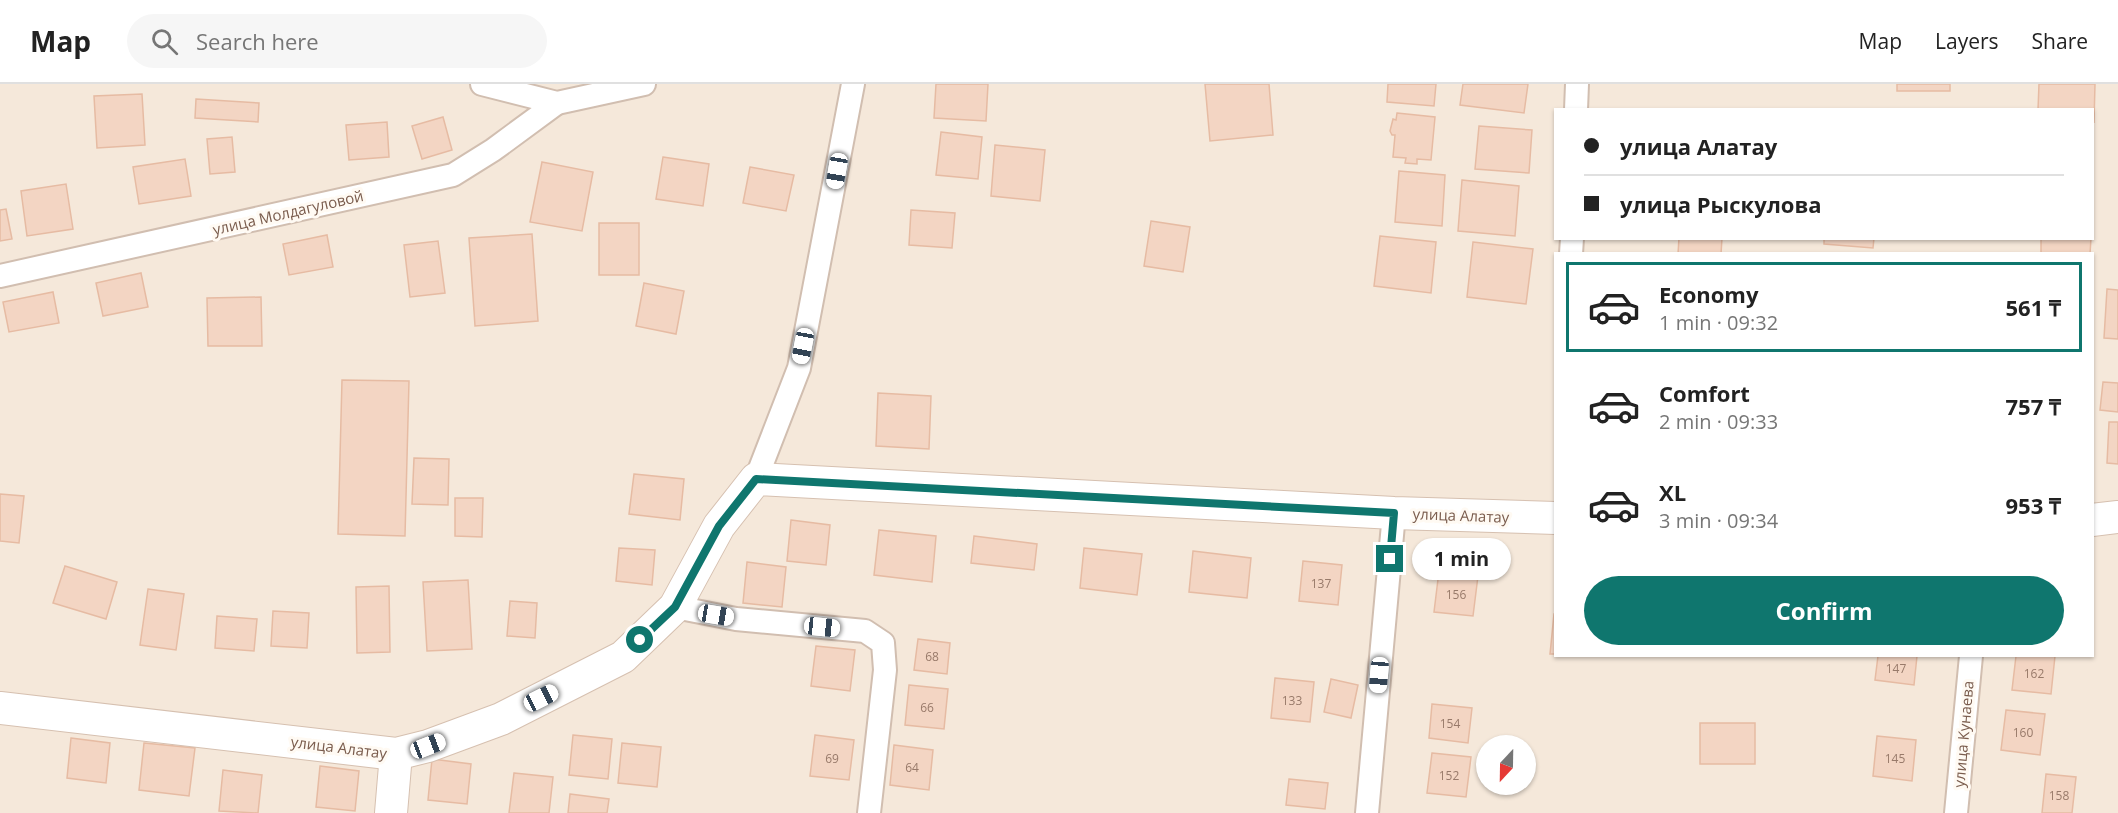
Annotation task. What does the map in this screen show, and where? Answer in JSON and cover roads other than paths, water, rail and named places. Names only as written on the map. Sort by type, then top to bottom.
[{"type":"street","points":[[482,84],[557,103],[644,84]]},
{"type":"street","points":[[756,479],[799,368],[853,84]]},
{"type":"street","points":[[1576,108],[1577,84]]},
{"type":"street","name":"улица Молдагуловой","points":[[0,276],[453,175],[493,150],[557,103]]},
{"type":"street","name":"улица Алатау","points":[[0,708],[396,754],[428,746],[501,719],[623,657],[675,607],[719,526],[756,479],[1394,513],[1554,518]]},
{"type":"street","points":[[1367,813],[1394,513]]},
{"type":"street","points":[[2094,520],[2118,517]]},
{"type":"street","points":[[675,607],[736,619],[865,631],[882,643],[885,669],[869,813]]},
{"type":"street","name":"улица Кунаева","points":[[1956,813],[1971,657]]},
{"type":"street","points":[[391,813],[396,754]]}]
